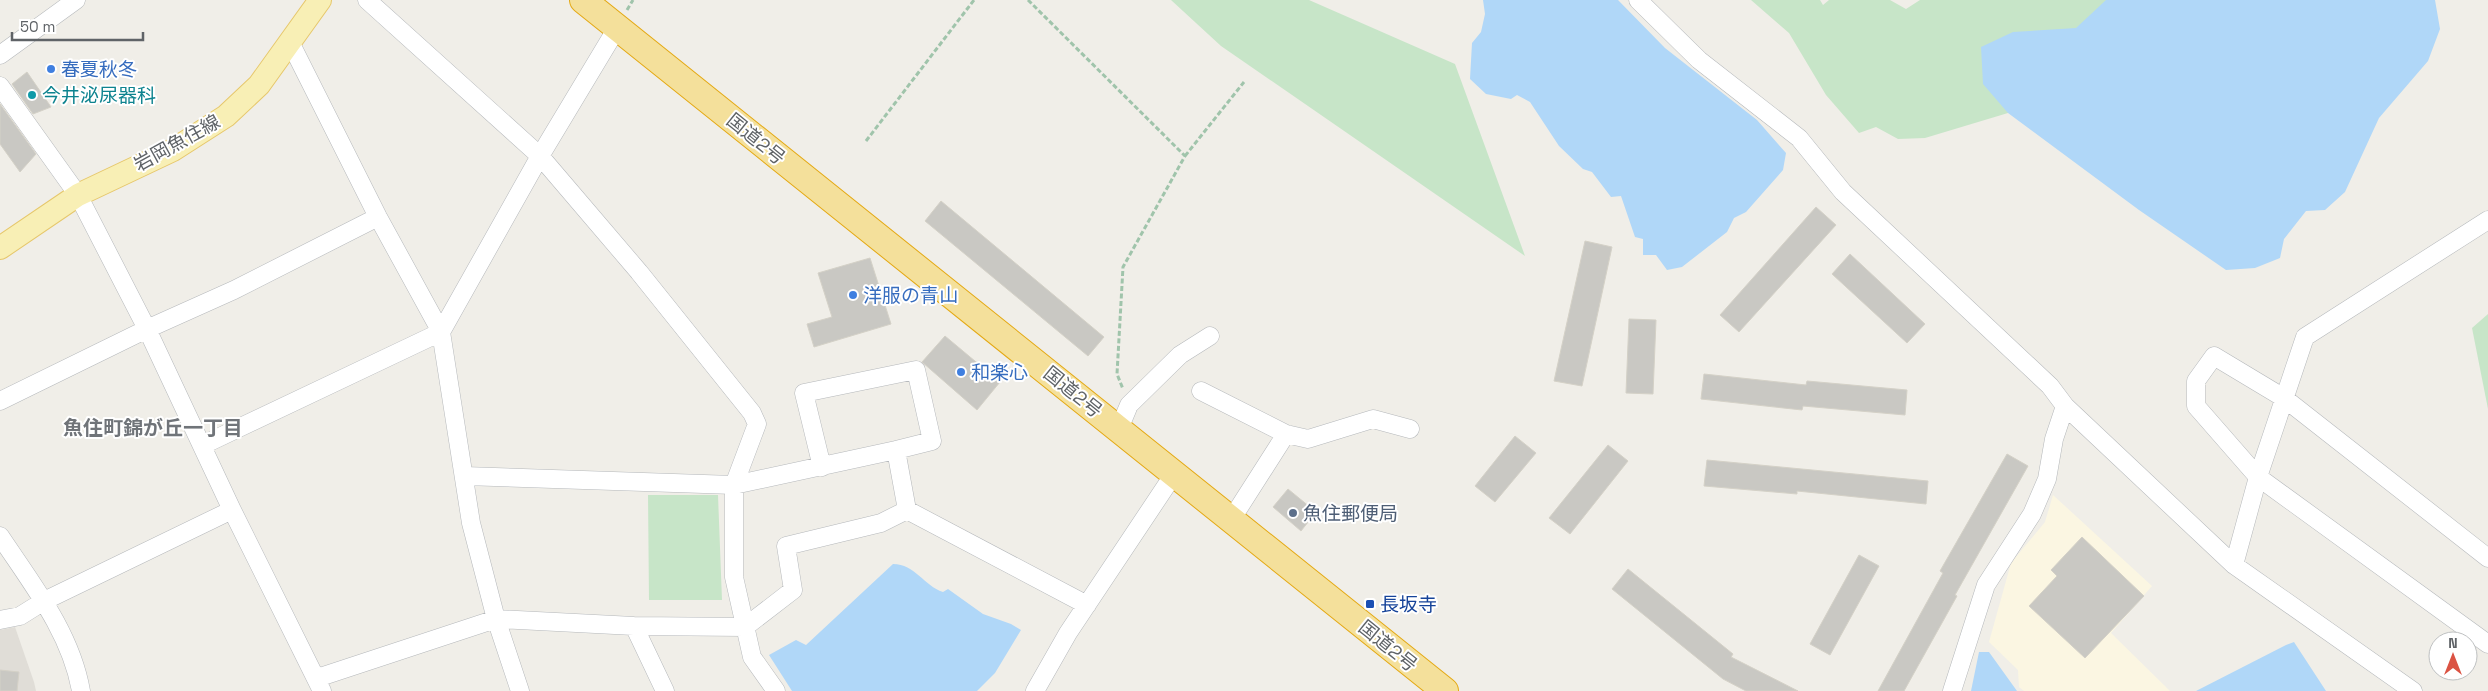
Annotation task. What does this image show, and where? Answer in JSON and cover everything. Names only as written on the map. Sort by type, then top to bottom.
[{"type":"highway","name":"国道2号","points":[[583,0],[1445,691]]},
{"type":"main road","name":"岩岡魚住線","points":[[0,248],[78,195],[173,150],[226,116],[259,85],[291,44],[320,0]]},
{"type":"street","points":[[0,55],[76,0]]},
{"type":"street","points":[[367,0],[540,156],[639,272],[752,413],[757,424],[734,485],[734,577],[752,657],[776,691]]},
{"type":"street","points":[[1638,0],[1699,60],[1799,138],[1844,192],[2050,386],[2065,406],[2234,565],[2413,691]]},
{"type":"street","points":[[203,445],[441,332],[540,156],[617,28]]},
{"type":"street","points":[[291,44],[378,217],[441,332],[471,523],[496,619],[520,691]]},
{"type":"street","points":[[0,86],[78,195],[147,329],[232,510],[319,685],[496,619],[634,626],[745,627],[793,590],[786,546],[881,523],[907,510]]},
{"type":"street","points":[[0,401],[147,329],[234,290],[378,217]]},
{"type":"street","points":[[2234,565],[2258,477],[2305,337],[2488,220]]},
{"type":"street","points":[[1119,429],[1129,405],[1180,355],[1210,336]]},
{"type":"street","points":[[2488,558],[2284,398],[2214,356],[2196,382],[2196,406],[2258,477],[2488,644]]},
{"type":"street","points":[[464,476],[734,485],[822,467],[896,450],[932,441],[916,370],[804,393],[822,467]]},
{"type":"street","points":[[1201,391],[1286,434],[1308,439],[1373,419],[1410,429]]},
{"type":"street","points":[[1952,691],[1986,585],[2032,514],[2048,479],[2054,439],[2065,406]]},
{"type":"street","points":[[1231,520],[1286,434]]},
{"type":"street","points":[[896,450],[907,510]]},
{"type":"street","points":[[1035,691],[1087,605],[1174,474]]},
{"type":"street","points":[[0,620],[20,616],[44,601],[232,510]]},
{"type":"street","points":[[907,510],[1087,605]]},
{"type":"street","points":[[0,536],[44,601],[74,662],[81,691]]},
{"type":"street","points":[[634,626],[665,691]]},
{"type":"path","points":[[866,141],[974,0]]},
{"type":"path","points":[[1028,0],[1185,156]]},
{"type":"path","points":[[1129,405],[1117,374],[1123,267],[1185,156],[1244,82]]},
{"type":"shaded area","points":[[2053,495],[2152,586],[2111,633],[2170,691],[2024,691],[2019,687],[2018,670],[1989,642],[2011,563],[2045,522]]},
{"type":"shaded area","points":[[15,627],[36,691],[0,691],[0,630]]},
{"type":"green space","points":[[1171,0],[1309,0],[1455,64],[1525,256],[1221,46]]},
{"type":"green space","points":[[1751,0],[1820,0],[1823,5],[1829,0],[1890,0],[1906,9],[1920,0],[2191,0],[2044,98],[2008,113],[1925,138],[1898,139],[1876,127],[1859,133],[1826,95],[1789,33]]},
{"type":"green space","points":[[2488,314],[2488,409],[2472,328]]},
{"type":"green space","points":[[648,495],[718,495],[722,600],[649,600]]},
{"type":"water","points":[[1483,0],[1618,0],[1665,48],[1757,120],[1786,153],[1783,170],[1746,212],[1734,218],[1727,232],[1682,267],[1667,270],[1656,255],[1643,255],[1643,239],[1635,237],[1621,196],[1611,197],[1592,172],[1583,169],[1559,146],[1530,102],[1517,95],[1511,99],[1486,94],[1470,79],[1472,43],[1481,32],[1485,14]]},
{"type":"water","points":[[2106,0],[2435,0],[2440,29],[2428,61],[2379,118],[2345,192],[2325,210],[2306,211],[2284,239],[2280,258],[2255,268],[2226,270],[2139,210],[2008,113],[1983,84],[1981,47],[2013,32],[2076,28]]},
{"type":"water","points":[[893,564],[901,565],[913,571],[936,589],[943,592],[948,589],[983,614],[1011,624],[1021,630],[995,673],[977,691],[792,691],[769,655],[796,640],[806,645]]},
{"type":"water","points":[[2294,642],[2326,691],[2196,691],[2286,645]]},
{"type":"water","points":[[1979,652],[1989,652],[2017,691],[1971,691]]},
{"type":"building","name":"今井泌尿器科","points":[[27,72],[51,107],[33,114],[12,84]]},
{"type":"building","points":[[0,104],[36,154],[20,172],[0,144]]},
{"type":"building","points":[[941,201],[1104,337],[1088,356],[925,221]]},
{"type":"building","points":[[1816,207],[1836,225],[1739,332],[1720,315]]},
{"type":"building","points":[[1585,241],[1612,247],[1582,386],[1554,381]]},
{"type":"building","points":[[1850,254],[1925,324],[1907,343],[1832,274]]},
{"type":"building","name":"洋服の青山","points":[[870,258],[891,324],[814,347],[807,324],[832,317],[818,273]]},
{"type":"building","points":[[1629,319],[1656,320],[1653,394],[1626,393]]},
{"type":"building","name":"和楽心","points":[[945,336],[1000,382],[977,410],[922,362]]},
{"type":"building","points":[[1704,374],[1806,385],[1807,381],[1907,390],[1905,415],[1803,406],[1802,410],[1701,399]]},
{"type":"building","points":[[1515,436],[1536,453],[1495,502],[1475,486]]},
{"type":"building","points":[[1608,445],[1628,461],[1570,534],[1549,518]]},
{"type":"building","points":[[2007,454],[2028,466],[1955,595],[1957,596],[1904,691],[1878,691],[1943,573],[1940,571]]},
{"type":"building","points":[[1707,460],[1928,481],[1926,504],[1797,491],[1797,494],[1704,486]]},
{"type":"building","points":[[1288,489],[1316,512],[1301,531],[1273,507]]},
{"type":"building","points":[[2082,537],[2144,596],[2085,658],[2029,606],[2057,576],[2051,570]]},
{"type":"building","points":[[1859,555],[1879,566],[1830,655],[1810,644]]},
{"type":"building","points":[[1628,569],[1733,654],[1731,657],[1798,691],[1746,691],[1723,679],[1612,589]]},
{"type":"building","points":[[0,670],[19,672],[17,691],[0,691]]},
{"type":"place","name":"春夏秋冬","points":[[51,69]]},
{"type":"place","name":"今井泌尿器科","points":[[32,95]]},
{"type":"place","name":"洋服の青山","points":[[853,295]]},
{"type":"place","name":"和楽心","points":[[961,372]]},
{"type":"place","name":"魚住郵便局","points":[[1293,513]]},
{"type":"place","name":"長坂寺","points":[[1370,604]]},
{"type":"district","name":"魚住町錦が丘一丁目","points":[[153,428]]}]
